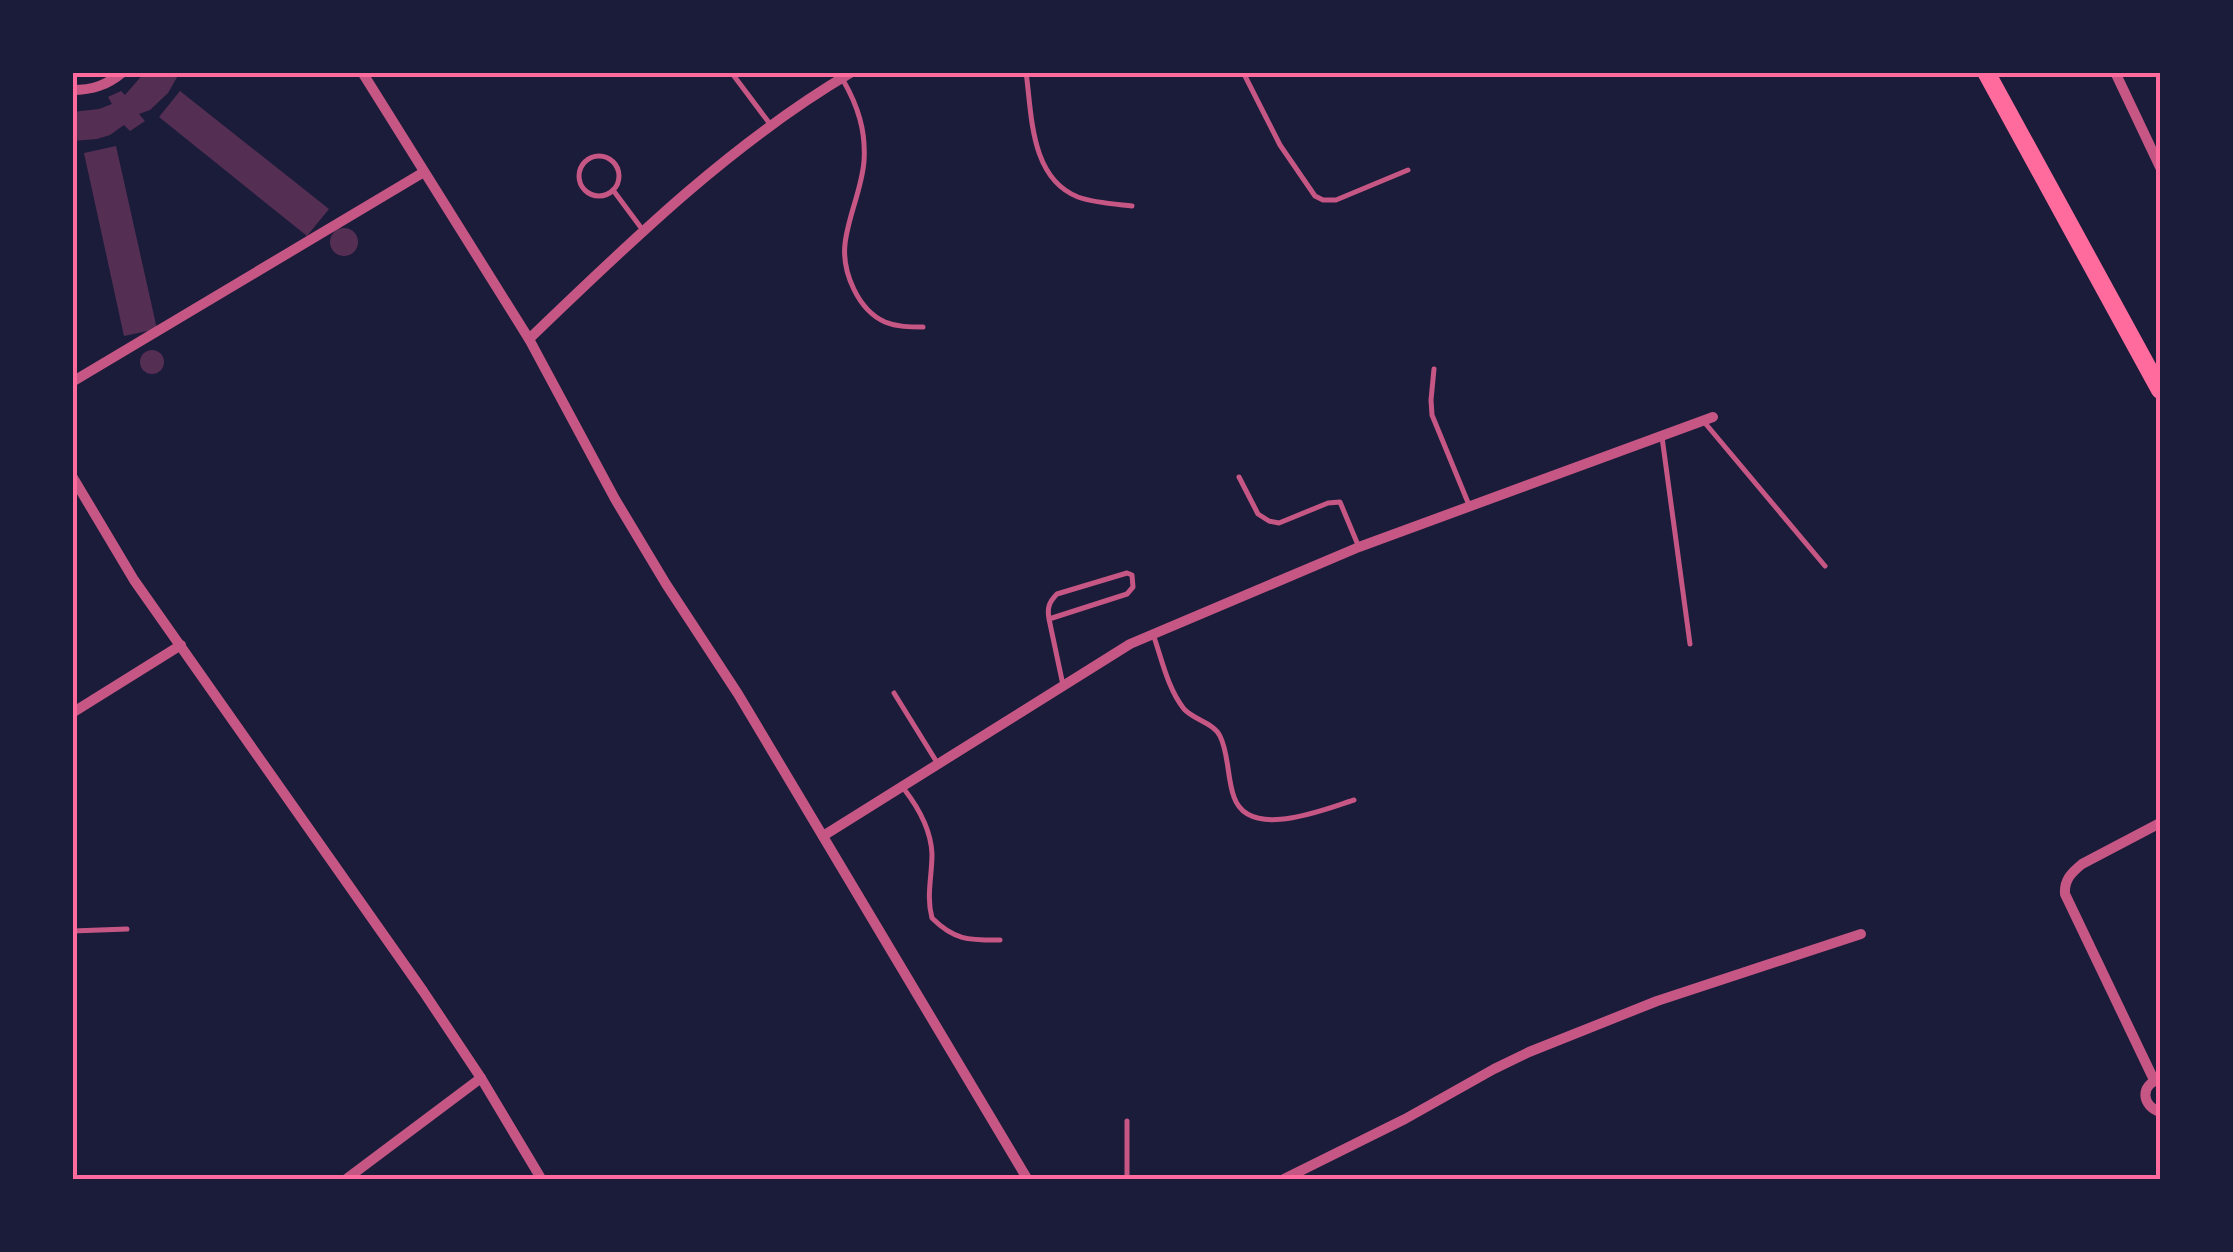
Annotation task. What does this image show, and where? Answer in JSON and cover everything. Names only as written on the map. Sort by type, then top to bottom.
[{"type":"main road","points":[[1986,72],[2160,390]]},
{"type":"street","points":[[72,90],[90,90],[110,83],[124,72]]},
{"type":"street","points":[[362,72],[528,339],[614,499],[738,694],[1028,1180]]},
{"type":"street","points":[[2115,72],[2160,168]]},
{"type":"street","points":[[528,339],[699,182],[847,75]]},
{"type":"street","points":[[72,382],[424,172]]},
{"type":"street","points":[[823,836],[1130,644],[1359,547],[1708,419]]},
{"type":"street","points":[[72,476],[134,580],[422,991],[542,1180]]},
{"type":"street","points":[[72,713],[181,644]]},
{"type":"street","points":[[2160,823],[2082,864],[2064,885],[2157,1080],[2147,1086],[2144,1094],[2152,1109],[2160,1112]]},
{"type":"street","points":[[1282,1180],[1530,1052],[1656,1001],[1861,934]]},
{"type":"street","points":[[344,1180],[480,1078]]},
{"type":"lane","points":[[1026,72],[1030,120],[1044,166],[1052,178],[1075,196],[1132,206]]},
{"type":"lane","points":[[1242,72],[1280,145],[1314,196],[1336,200],[1408,170]]},
{"type":"lane","points":[[734,74],[772,127]]},
{"type":"lane","points":[[847,75],[861,118],[864,162],[845,242],[847,271],[860,301],[873,316],[901,326],[923,326]]},
{"type":"lane","points":[[592,157],[610,159],[619,174],[614,190],[606,195],[588,193],[579,178],[585,162],[592,157]]},
{"type":"lane","points":[[614,190],[643,232]]},
{"type":"lane","points":[[1434,369],[1432,415],[1470,507]]},
{"type":"lane","points":[[1708,419],[1825,566]]},
{"type":"lane","points":[[1662,436],[1690,644]]},
{"type":"lane","points":[[1239,478],[1258,514],[1269,521],[1279,522],[1328,502],[1340,502],[1359,547]]},
{"type":"lane","points":[[1049,619],[1127,594],[1133,587],[1132,575],[1057,594],[1050,601],[1047,609],[1049,619],[1062,684]]},
{"type":"lane","points":[[1154,634],[1171,688],[1182,707],[1222,738],[1234,800],[1242,810],[1268,819],[1288,820],[1354,800]]},
{"type":"lane","points":[[894,694],[938,764]]},
{"type":"lane","points":[[902,786],[916,805],[930,843],[928,892],[932,918],[953,936],[1000,940]]},
{"type":"lane","points":[[72,931],[127,930]]},
{"type":"lane","points":[[1127,1121],[1127,1180]]},
{"type":"building","points":[[145,72],[180,72],[168,93],[150,110],[139,114],[145,121],[130,131],[124,125],[97,139],[72,141],[72,112],[112,104],[108,97],[121,91],[125,95]]},
{"type":"building","points":[[180,91],[329,209],[307,236],[159,117]]},
{"type":"building","points":[[116,146],[157,329],[124,336],[84,153]]},
{"type":"building","points":[[344,228],[354,232],[358,242],[354,252],[344,256],[334,252],[330,242],[334,232]]},
{"type":"building","points":[[152,350],[164,362],[152,374],[140,362]]}]
